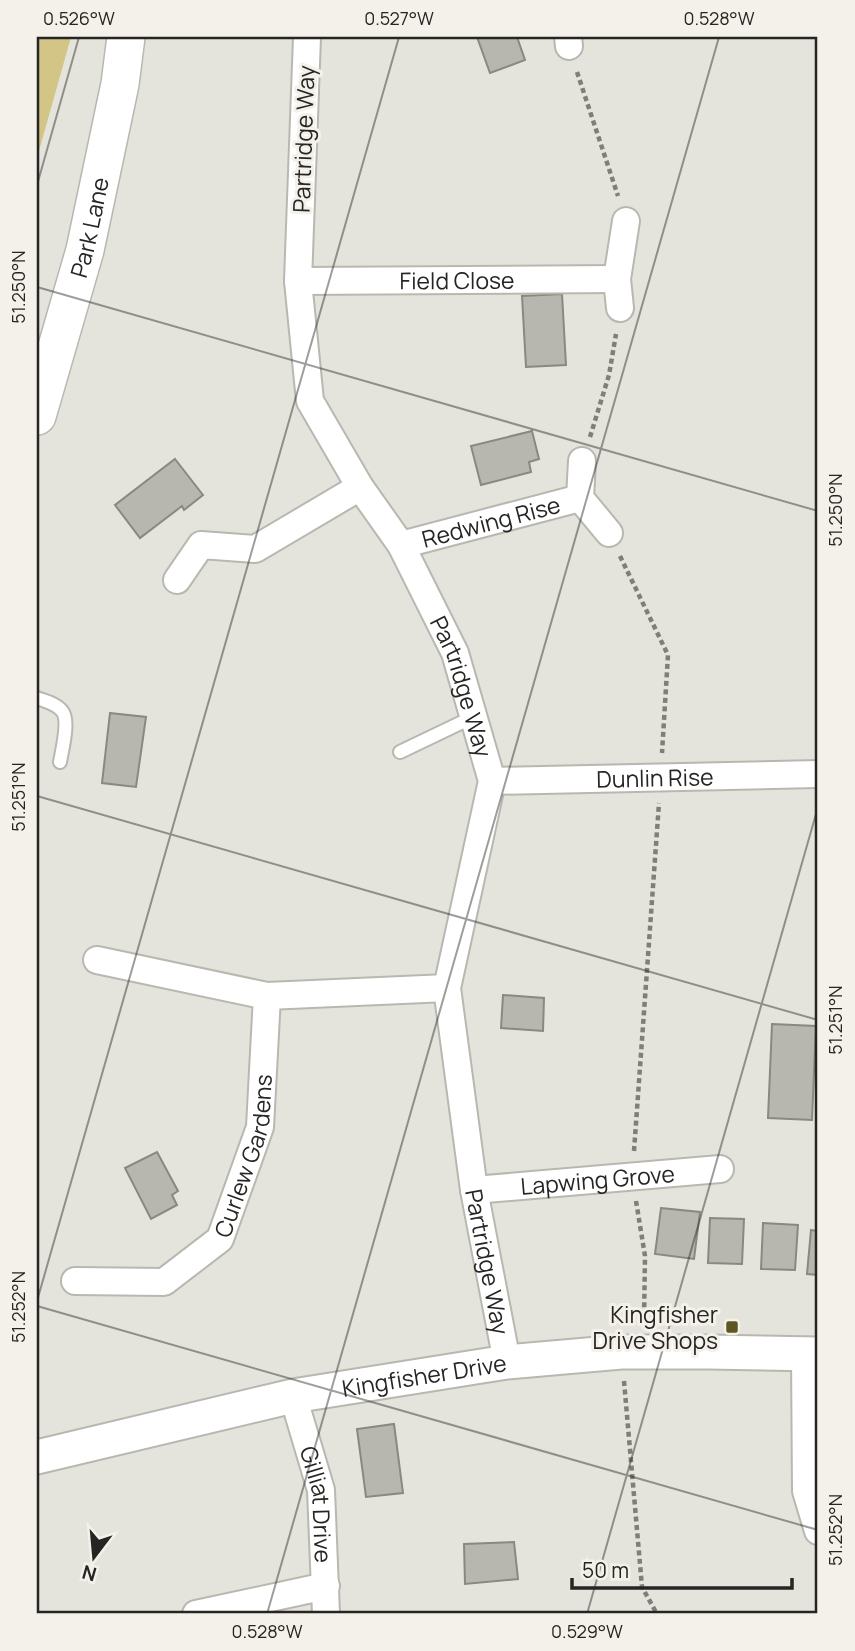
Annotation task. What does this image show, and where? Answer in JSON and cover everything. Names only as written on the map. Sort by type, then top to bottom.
[{"type":"main road","name":"Park Lane","points":[[37,416],[85,250],[120,84],[126,37]]},
{"type":"street","name":"Partridge Way","points":[[307,37],[298,281],[310,401],[360,487],[401,545],[455,653],[492,781],[447,988],[474,1190],[507,1362]]},
{"type":"street","points":[[620,308],[617,279],[626,220]]},
{"type":"street","name":"Field Close","points":[[298,281],[617,279]]},
{"type":"street","name":"Redwing Rise","points":[[582,461],[580,498],[608,533]]},
{"type":"street","points":[[177,580],[201,545],[255,550],[360,487]]},
{"type":"street","name":"Redwing Rise","points":[[401,545],[580,498]]},
{"type":"street","name":"Dunlin Rise","points":[[492,781],[818,774]]},
{"type":"street","points":[[97,960],[267,996],[447,988]]},
{"type":"street","name":"Curlew Gardens","points":[[75,1282],[164,1282],[220,1239],[260,1127],[267,996]]},
{"type":"street","name":"Lapwing Grove","points":[[474,1190],[720,1169]]},
{"type":"street","name":"Kingfisher Drive","points":[[37,1457],[293,1396],[507,1362],[632,1352],[812,1354]]},
{"type":"street","points":[[812,1354],[806,1491],[818,1531]]},
{"type":"street","name":"Gilliat Drive","points":[[293,1396],[321,1490],[326,1614]]},
{"type":"street","points":[[196,1614],[326,1586]]},
{"type":"lane","points":[[37,698],[63,712],[66,721],[60,762]]},
{"type":"lane","points":[[400,752],[472,718]]},
{"type":"path","points":[[568,41],[626,220]]},
{"type":"path","points":[[582,461],[609,375],[620,308]]},
{"type":"path","points":[[608,533],[668,655],[632,1176],[645,1256],[632,1352],[642,1587],[657,1614]]},
{"type":"shaded area","points":[[37,37],[71,37],[37,158]]},
{"type":"building","points":[[477,37],[517,37],[525,60],[490,73]]},
{"type":"building","points":[[562,294],[566,365],[526,367],[522,296]]},
{"type":"building","points":[[532,431],[539,459],[529,462],[531,472],[481,485],[471,446]]},
{"type":"building","points":[[175,459],[203,495],[184,510],[182,506],[140,538],[115,505]]},
{"type":"building","points":[[110,713],[146,717],[136,787],[102,783]]},
{"type":"building","points":[[503,995],[544,998],[543,1031],[501,1028]]},
{"type":"building","points":[[772,1024],[816,1026],[812,1120],[768,1118]]},
{"type":"building","points":[[157,1152],[178,1191],[172,1195],[177,1205],[151,1219],[125,1168]]},
{"type":"building","points":[[661,1208],[700,1212],[694,1259],[655,1254]]},
{"type":"building","points":[[710,1218],[744,1219],[742,1264],[708,1263]]},
{"type":"building","points":[[763,1223],[798,1225],[795,1270],[761,1269]]},
{"type":"building","points":[[811,1230],[818,1231],[818,1275],[807,1274]]},
{"type":"building","points":[[394,1424],[403,1493],[366,1497],[357,1429]]},
{"type":"building","points":[[514,1542],[518,1579],[465,1584],[464,1544]]},
{"type":"place","name":"Kingfisher Drive Shops","points":[[732,1327]]}]
